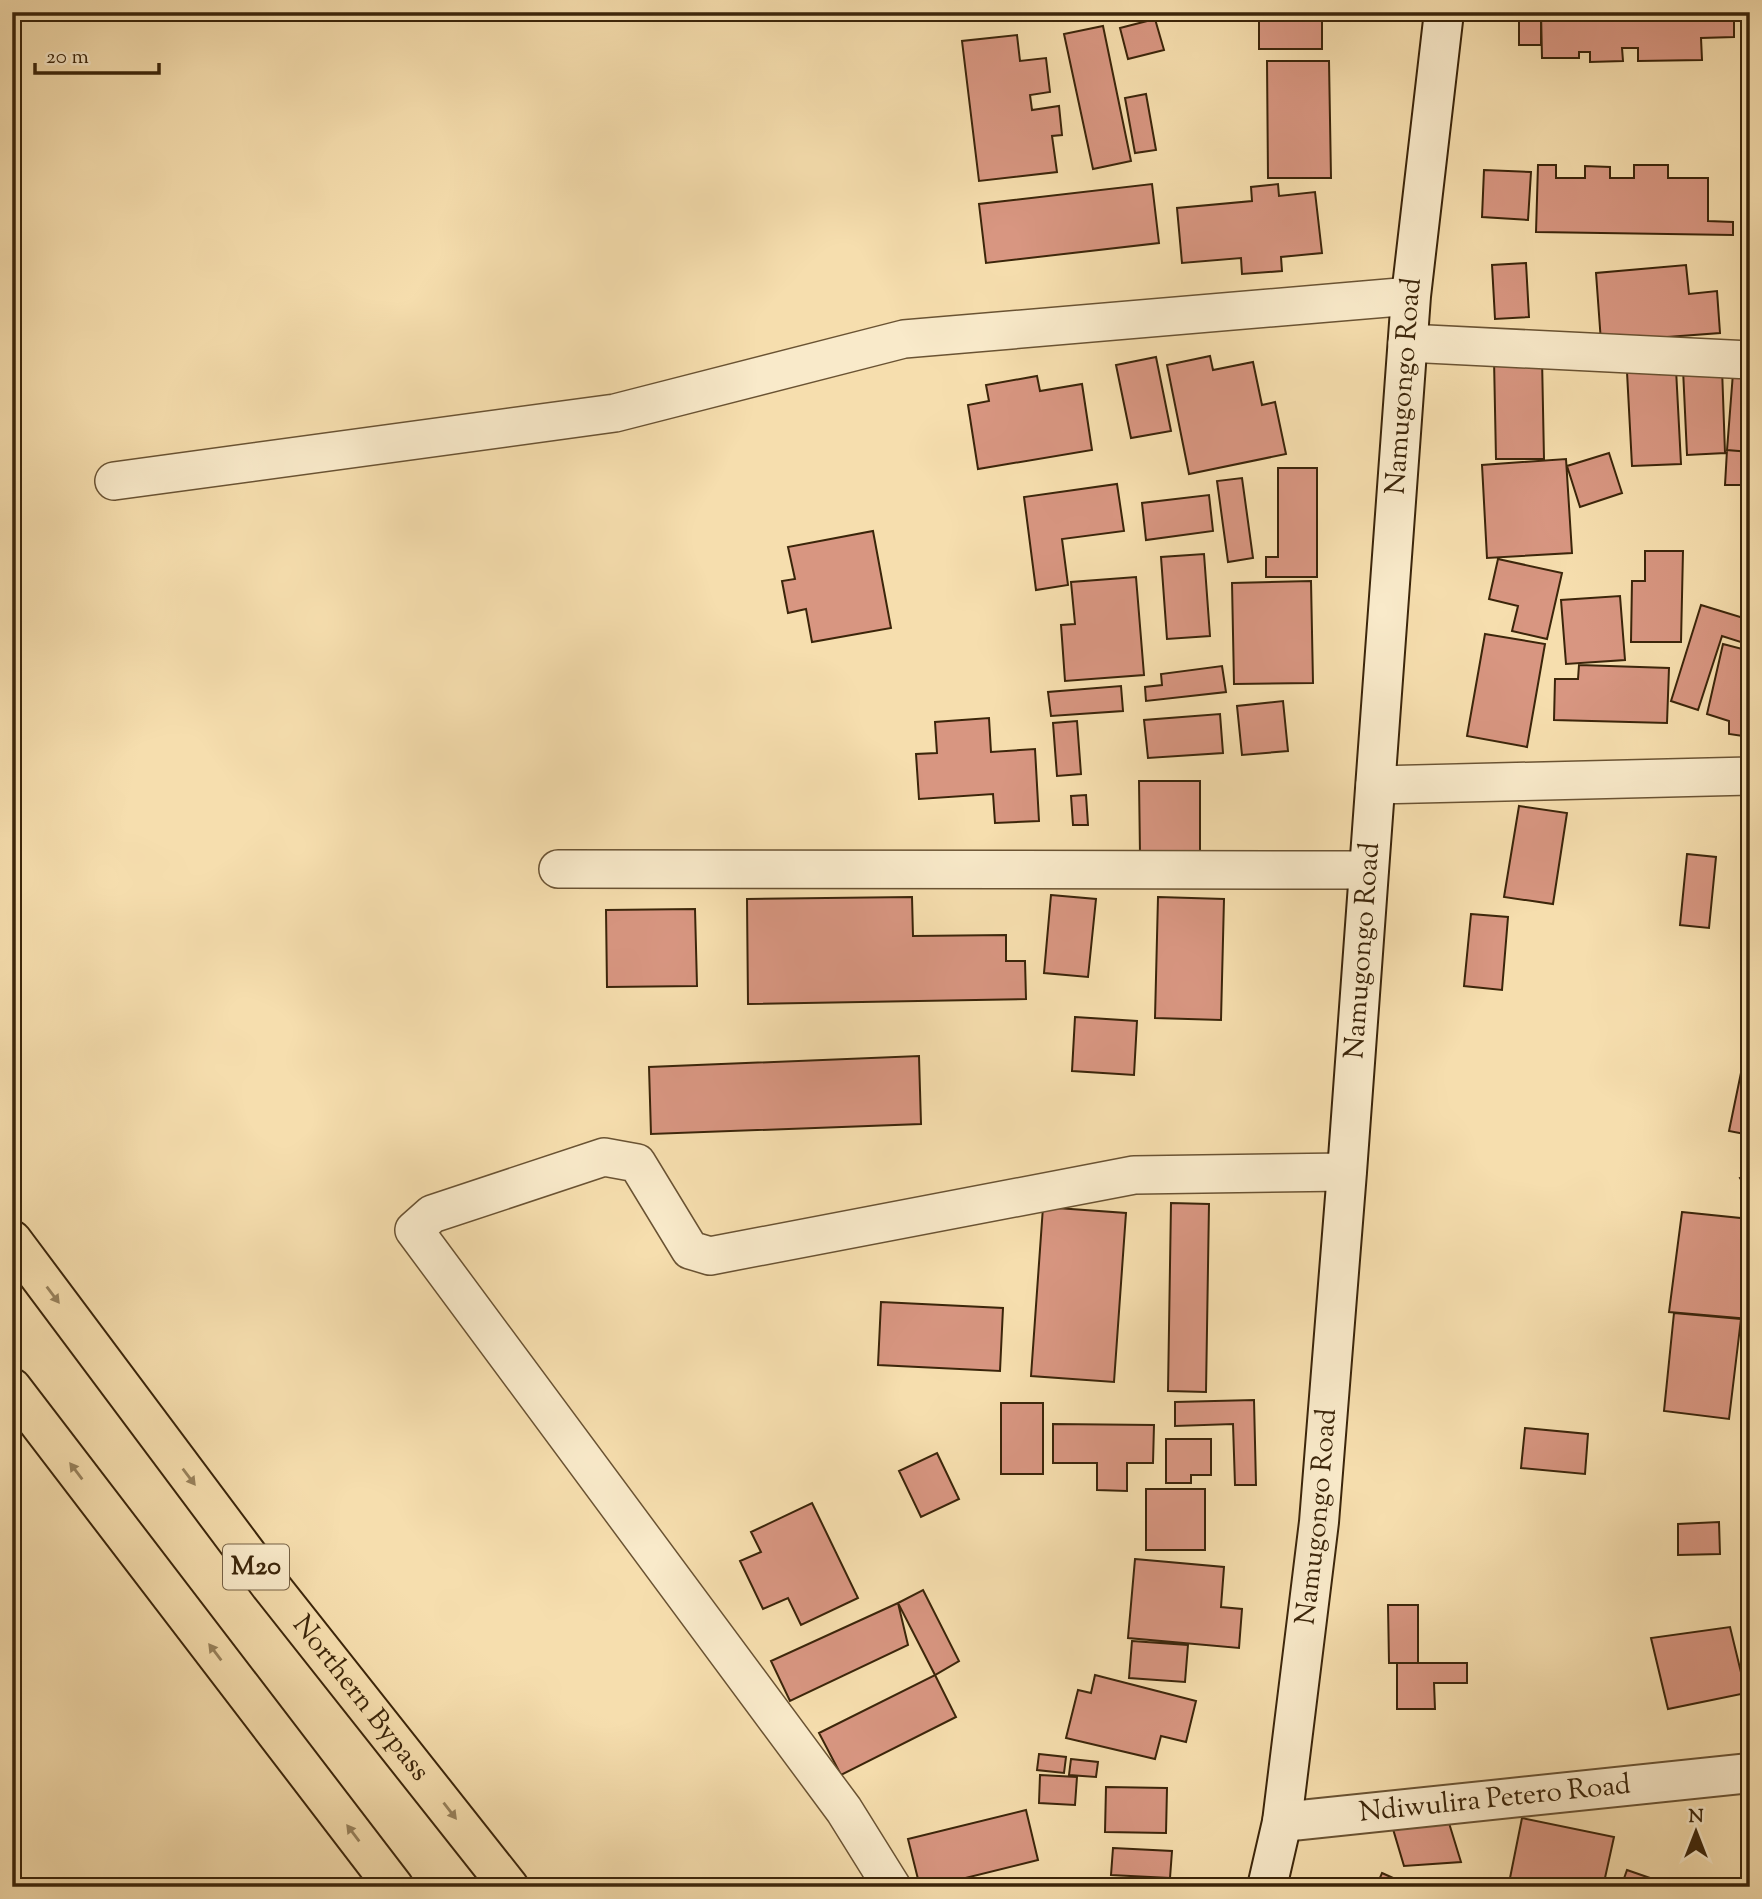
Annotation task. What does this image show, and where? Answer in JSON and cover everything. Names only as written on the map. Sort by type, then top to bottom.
[{"type":"highway","name":"Northern Bypass","points":[[12,1240],[270,1586],[509,1887]]},
{"type":"highway","points":[[12,1388],[394,1887]]},
{"type":"main road","name":"Namugongo Road","points":[[1267,1887],[1282,1822],[1319,1522],[1407,343],[1444,12]]},
{"type":"main road","name":"Ndiwulira Petero Road","points":[[1282,1822],[1750,1773]]},
{"type":"street","points":[[114,481],[615,414],[904,339],[1411,296]]},
{"type":"street","points":[[1407,343],[1750,360]]},
{"type":"street","points":[[1376,785],[1750,776]]},
{"type":"street","points":[[558,869],[1369,870]]},
{"type":"street","points":[[892,1887],[844,1810],[414,1230],[432,1214],[604,1157],[636,1163],[690,1250],[710,1256],[1134,1175],[1347,1172]]},
{"type":"building","points":[[1259,12],[1322,12],[1322,49],[1259,49]]},
{"type":"building","points":[[1519,12],[1541,12],[1541,45],[1519,45]]},
{"type":"building","points":[[1541,12],[1734,12],[1734,37],[1701,38],[1702,60],[1638,61],[1638,48],[1622,48],[1623,61],[1590,62],[1590,52],[1579,52],[1579,58],[1542,58]]},
{"type":"building","points":[[1155,19],[1164,50],[1128,59],[1120,28]]},
{"type":"building","points":[[1103,26],[1131,161],[1093,169],[1064,34]]},
{"type":"building","points":[[1017,35],[1020,61],[1046,58],[1050,92],[1030,95],[1032,110],[1059,106],[1062,135],[1052,136],[1057,172],[979,181],[962,41]]},
{"type":"building","points":[[1267,61],[1329,61],[1331,178],[1268,178]]},
{"type":"building","points":[[1146,94],[1156,150],[1135,153],[1125,98]]},
{"type":"building","points":[[1538,165],[1556,165],[1556,178],[1585,178],[1585,166],[1610,167],[1610,178],[1634,178],[1634,165],[1668,165],[1668,178],[1708,178],[1708,221],[1733,222],[1733,235],[1536,232]]},
{"type":"building","points":[[1484,170],[1531,172],[1528,220],[1482,217]]},
{"type":"building","points":[[1152,184],[1159,243],[986,263],[979,204]]},
{"type":"building","points":[[1278,184],[1279,196],[1315,192],[1322,253],[1281,257],[1282,271],[1242,274],[1241,258],[1182,263],[1177,208],[1252,201],[1251,187]]},
{"type":"building","points":[[1526,263],[1529,317],[1495,319],[1492,265]]},
{"type":"building","points":[[1686,265],[1689,294],[1717,291],[1720,333],[1601,342],[1596,273]]},
{"type":"building","points":[[1210,356],[1213,370],[1253,362],[1262,405],[1275,402],[1286,454],[1189,474],[1167,365]]},
{"type":"building","points":[[1156,357],[1171,431],[1131,438],[1116,365]]},
{"type":"building","points":[[1542,358],[1544,459],[1496,459],[1494,359]]},
{"type":"building","points":[[1722,368],[1725,453],[1687,455],[1683,369]]},
{"type":"building","points":[[1676,369],[1681,464],[1632,466],[1627,372]]},
{"type":"building","points":[[1733,373],[1750,373],[1750,452],[1727,450]]},
{"type":"building","points":[[1037,376],[1040,391],[1082,384],[1092,450],[978,469],[968,405],[989,401],[986,385]]},
{"type":"building","points":[[1727,450],[1750,452],[1750,485],[1725,485]]},
{"type":"building","points":[[1609,453],[1622,493],[1580,507],[1567,466]]},
{"type":"building","points":[[1566,459],[1572,553],[1487,558],[1482,465]]},
{"type":"building","points":[[1278,468],[1317,468],[1317,577],[1266,577],[1266,557],[1278,557]]},
{"type":"building","points":[[1242,478],[1253,558],[1228,562],[1217,481]]},
{"type":"building","points":[[1117,484],[1124,531],[1062,539],[1068,585],[1036,590],[1024,497]]},
{"type":"building","points":[[1209,495],[1213,531],[1146,540],[1142,503]]},
{"type":"building","points":[[873,531],[891,628],[812,642],[806,609],[788,613],[782,581],[795,579],[788,547]]},
{"type":"building","points":[[1645,551],[1683,551],[1681,642],[1631,642],[1632,581],[1645,581]]},
{"type":"building","points":[[1204,554],[1210,636],[1167,639],[1161,557]]},
{"type":"building","points":[[1498,559],[1562,573],[1547,639],[1512,631],[1518,606],[1489,599]]},
{"type":"building","points":[[1136,577],[1144,675],[1065,681],[1061,625],[1075,624],[1071,582]]},
{"type":"building","points":[[1311,581],[1313,683],[1234,684],[1232,583]]},
{"type":"building","points":[[1620,596],[1625,660],[1566,664],[1561,600]]},
{"type":"building","points":[[1701,605],[1750,620],[1750,645],[1722,636],[1698,710],[1671,701]]},
{"type":"building","points":[[1485,634],[1545,644],[1527,747],[1467,736]]},
{"type":"building","points":[[1723,644],[1750,651],[1750,737],[1729,734],[1729,721],[1707,714]]},
{"type":"building","points":[[1579,665],[1669,668],[1667,723],[1554,720],[1555,679],[1578,679]]},
{"type":"building","points":[[1222,666],[1226,692],[1146,701],[1145,687],[1162,685],[1161,674]]},
{"type":"building","points":[[1121,686],[1123,711],[1051,716],[1048,692]]},
{"type":"building","points":[[1283,701],[1288,751],[1242,755],[1237,706]]},
{"type":"building","points":[[1220,714],[1223,753],[1148,758],[1144,720]]},
{"type":"building","points":[[989,718],[991,752],[1035,749],[1039,821],[995,823],[993,794],[919,799],[916,754],[937,753],[935,722]]},
{"type":"building","points":[[1077,721],[1081,774],[1057,776],[1053,723]]},
{"type":"building","points":[[1139,781],[1200,781],[1200,853],[1140,853]]},
{"type":"building","points":[[1086,795],[1088,825],[1073,825],[1071,796]]},
{"type":"building","points":[[1519,806],[1567,813],[1553,904],[1504,897]]},
{"type":"building","points":[[1687,854],[1716,857],[1709,928],[1680,925]]},
{"type":"building","points":[[1051,895],[1096,899],[1088,977],[1044,973]]},
{"type":"building","points":[[912,897],[913,936],[1006,935],[1006,961],[1025,961],[1026,999],[748,1004],[747,899]]},
{"type":"building","points":[[1158,897],[1224,899],[1221,1020],[1155,1018]]},
{"type":"building","points":[[695,909],[697,986],[607,987],[606,910]]},
{"type":"building","points":[[1471,914],[1508,917],[1502,990],[1464,986]]},
{"type":"building","points":[[1075,1017],[1137,1021],[1134,1075],[1072,1071]]},
{"type":"building","points":[[919,1056],[921,1124],[651,1134],[649,1067]]},
{"type":"building","points":[[1743,1063],[1750,1063],[1750,1135],[1729,1131]]},
{"type":"building","points":[[1750,1174],[1750,1194],[1740,1178]]},
{"type":"building","points":[[1171,1203],[1209,1204],[1206,1392],[1168,1391]]},
{"type":"building","points":[[1043,1207],[1126,1213],[1114,1382],[1031,1376]]},
{"type":"building","points":[[1682,1212],[1750,1219],[1750,1319],[1669,1312]]},
{"type":"building","points":[[881,1302],[1003,1308],[1000,1371],[878,1365]]},
{"type":"building","points":[[1674,1313],[1741,1319],[1729,1419],[1664,1411]]},
{"type":"building","points":[[1254,1400],[1256,1485],[1235,1485],[1233,1424],[1175,1426],[1175,1402]]},
{"type":"building","points":[[1001,1403],[1043,1403],[1043,1474],[1001,1474]]},
{"type":"building","points":[[1053,1424],[1154,1425],[1153,1463],[1127,1463],[1127,1491],[1097,1490],[1097,1463],[1053,1463]]},
{"type":"building","points":[[1525,1428],[1588,1434],[1585,1474],[1521,1468]]},
{"type":"building","points":[[1166,1439],[1211,1439],[1211,1475],[1191,1475],[1191,1483],[1166,1483]]},
{"type":"building","points":[[937,1453],[959,1499],[921,1517],[899,1471]]},
{"type":"building","points":[[1146,1489],[1205,1489],[1205,1550],[1146,1550]]},
{"type":"building","points":[[812,1503],[858,1598],[801,1625],[788,1598],[763,1609],[740,1561],[761,1552],[751,1532]]},
{"type":"building","points":[[1719,1522],[1720,1554],[1678,1555],[1678,1524]]},
{"type":"building","points":[[1135,1559],[1224,1567],[1221,1607],[1242,1609],[1239,1648],[1128,1638]]},
{"type":"building","points":[[923,1590],[959,1661],[935,1675],[898,1603]]},
{"type":"building","points":[[898,1603],[908,1645],[790,1701],[771,1661]]},
{"type":"building","points":[[1388,1605],[1418,1605],[1418,1663],[1389,1663]]},
{"type":"building","points":[[1730,1627],[1746,1693],[1668,1709],[1651,1638]]},
{"type":"building","points":[[1132,1641],[1188,1645],[1185,1682],[1129,1678]]},
{"type":"building","points":[[1397,1663],[1467,1663],[1467,1683],[1434,1683],[1435,1709],[1397,1709]]},
{"type":"building","points":[[935,1675],[956,1717],[841,1775],[819,1733]]},
{"type":"building","points":[[1095,1675],[1196,1701],[1186,1742],[1161,1736],[1155,1759],[1066,1738],[1078,1690],[1091,1693]]},
{"type":"building","points":[[1039,1754],[1066,1757],[1064,1773],[1037,1770]]},
{"type":"building","points":[[1071,1759],[1098,1762],[1096,1777],[1069,1775]]},
{"type":"building","points":[[1040,1775],[1077,1777],[1075,1805],[1039,1803]]},
{"type":"building","points":[[1106,1787],[1167,1788],[1166,1833],[1105,1832]]},
{"type":"building","points":[[1026,1810],[1038,1860],[920,1887],[908,1839]]},
{"type":"building","points":[[1522,1818],[1614,1837],[1603,1887],[1528,1887],[1509,1883]]},
{"type":"building","points":[[1449,1823],[1461,1862],[1404,1866],[1393,1829]]},
{"type":"building","points":[[1113,1848],[1172,1851],[1170,1878],[1111,1875]]},
{"type":"building","points":[[1627,1870],[1676,1887],[1621,1887]]},
{"type":"building","points":[[1382,1873],[1413,1887],[1376,1887]]}]
